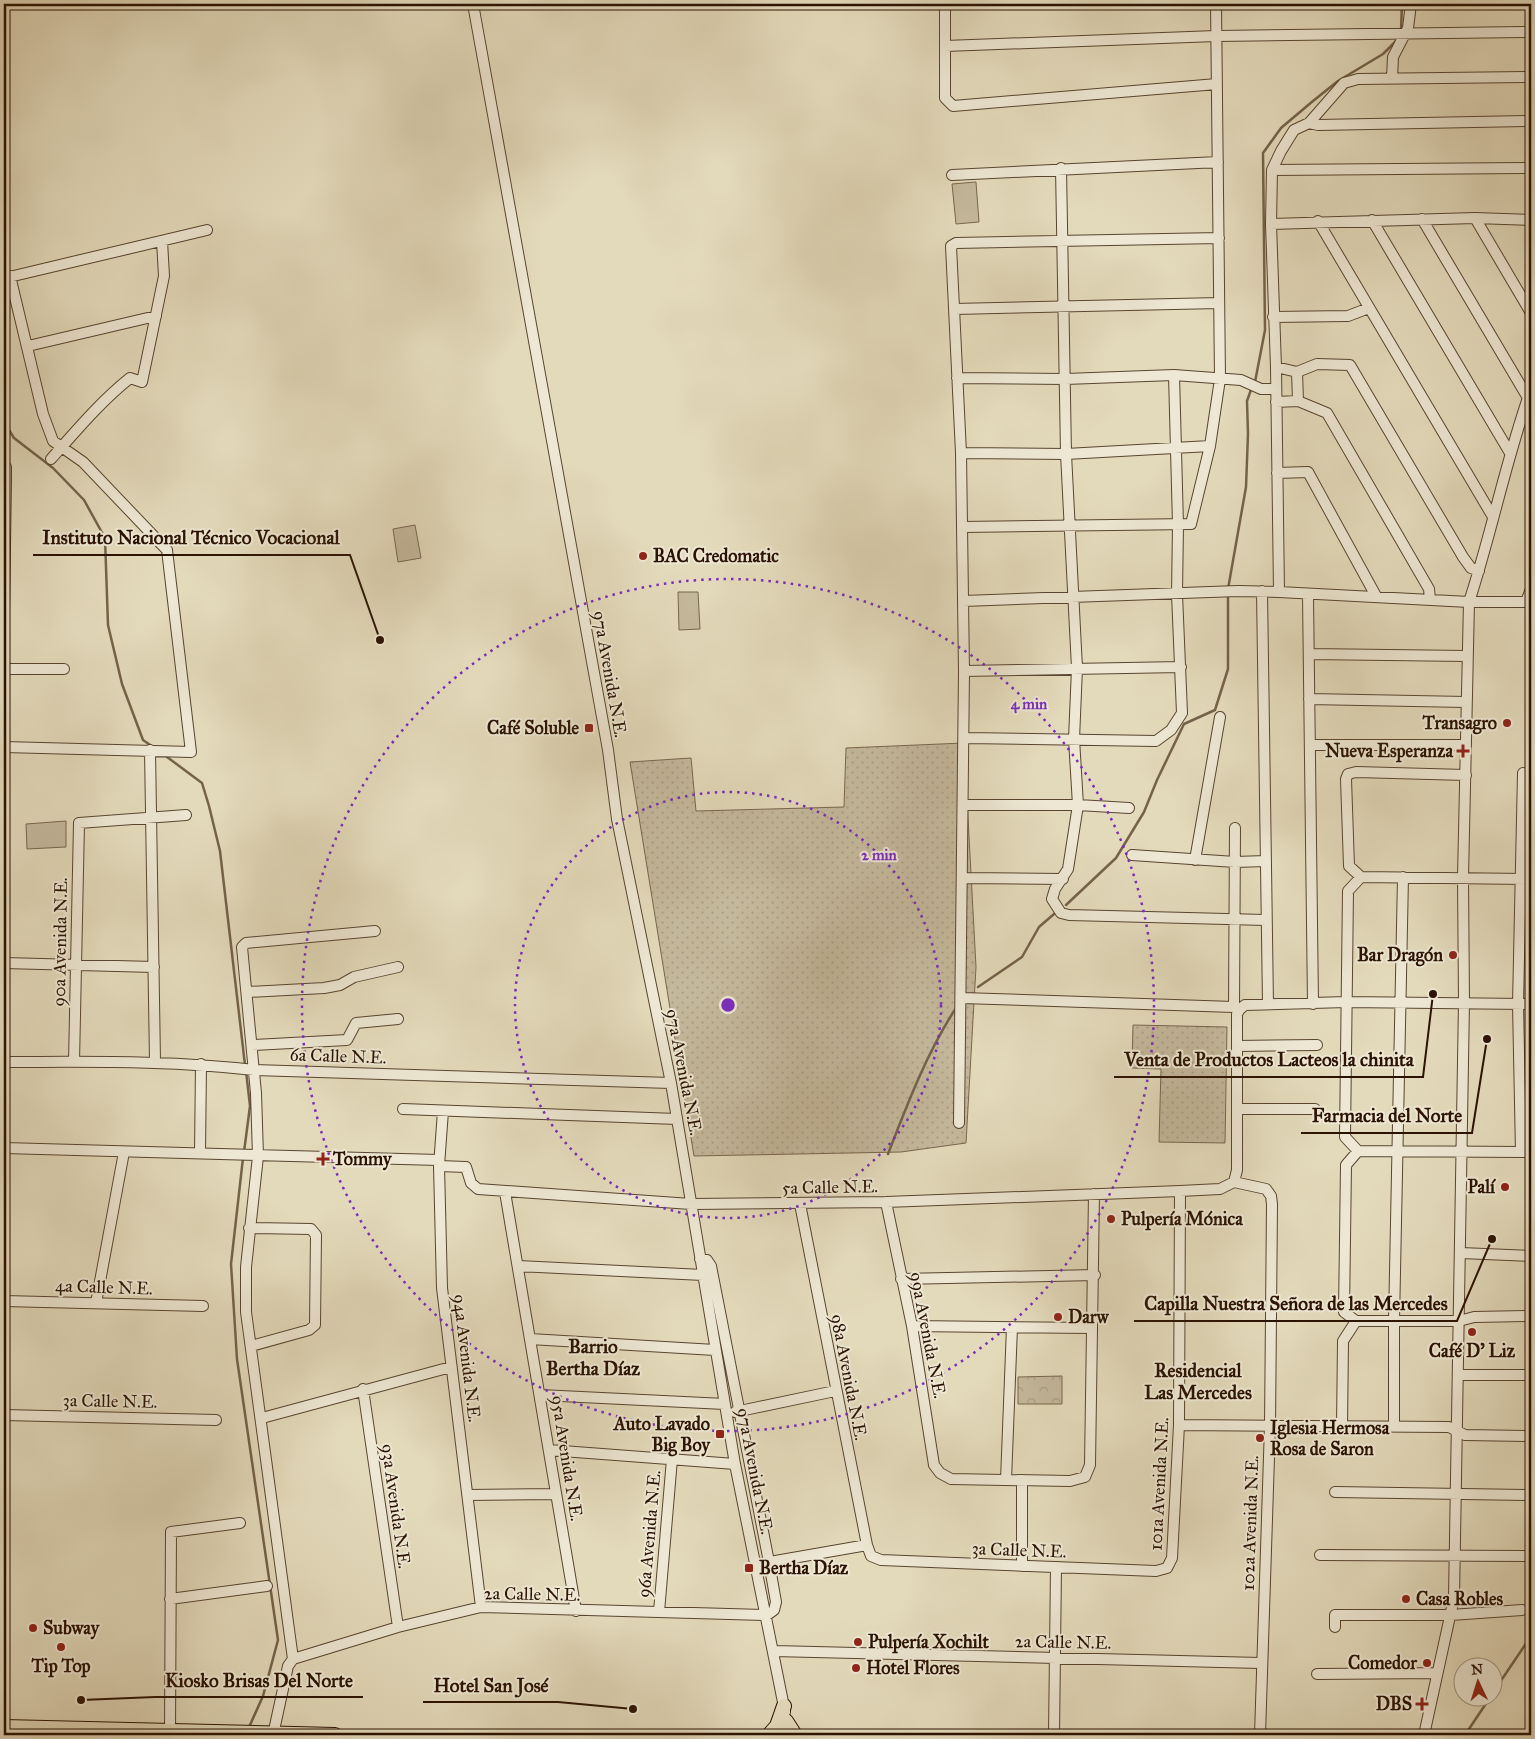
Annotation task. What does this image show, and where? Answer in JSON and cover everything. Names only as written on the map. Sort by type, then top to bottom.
[{"type":"highway","points":[[769,1735],[778,1726],[784,1706]]},
{"type":"highway","points":[[786,1721],[795,1735]]},
{"type":"highway","points":[[4,1727],[336,1735]]},
{"type":"street","name":"97a Avenida N.E.","points":[[473,4],[608,750],[617,819],[677,1119],[735,1464],[774,1651],[787,1735]]},
{"type":"street","points":[[946,4],[945,98],[953,106],[1217,84]]},
{"type":"street","points":[[962,527],[1192,524],[1210,446],[1220,378],[1216,4]]},
{"type":"street","points":[[1392,78],[1393,57],[1398,43],[1404,34],[1411,4]]},
{"type":"street","points":[[945,46],[1216,36],[1531,32]]},
{"type":"street","points":[[1279,592],[1276,367],[1271,224],[1272,170],[1281,150],[1294,130],[1309,123],[1344,83],[1358,79],[1531,77]]},
{"type":"street","points":[[1309,123],[1318,125],[1531,121]]},
{"type":"street","points":[[952,175],[1061,168],[1218,162]]},
{"type":"street","points":[[1061,168],[1066,454],[1077,668],[1074,739],[1078,804],[1068,869],[1055,889],[1052,899],[1061,912],[1069,915],[1266,920]]},
{"type":"street","points":[[1272,170],[1531,168]]},
{"type":"street","points":[[1271,224],[1318,221],[1475,218],[1531,220]]},
{"type":"street","points":[[1475,218],[1531,313]]},
{"type":"street","points":[[1422,219],[1530,394],[1510,453],[1469,602],[1463,878],[1464,1002],[1454,1598],[1424,1735]]},
{"type":"street","points":[[1372,220],[1510,453]]},
{"type":"street","points":[[1318,221],[1493,517]]},
{"type":"street","points":[[4,746],[191,752],[167,550],[83,462],[53,441],[44,414],[28,346],[7,277],[207,230]]},
{"type":"street","points":[[959,1123],[965,738],[961,453],[951,246],[956,243],[1218,238]]},
{"type":"street","points":[[51,459],[117,389],[130,378],[142,382],[164,276],[162,241]]},
{"type":"street","points":[[954,309],[1219,303]]},
{"type":"street","points":[[1273,316],[1348,316],[1369,308]]},
{"type":"street","points":[[28,346],[156,316]]},
{"type":"street","points":[[1276,367],[1296,372],[1317,364],[1350,366],[1463,557],[1470,568],[1479,571]]},
{"type":"street","points":[[1296,372],[1298,401]]},
{"type":"street","points":[[957,378],[1065,379],[1174,375],[1220,378],[1245,382],[1261,389],[1276,389]]},
{"type":"street","points":[[965,738],[1156,741],[1171,730],[1182,714],[1177,594],[1178,524],[1174,375]]},
{"type":"street","points":[[1276,402],[1298,401],[1327,413],[1429,589],[1430,599]]},
{"type":"street","points":[[961,453],[1066,454],[1210,446]]},
{"type":"street","points":[[4,610],[5,466]]},
{"type":"street","points":[[1277,473],[1308,472],[1376,596]]},
{"type":"street","points":[[963,600],[1262,591],[1308,595],[1376,596],[1469,602],[1529,602],[1531,589]]},
{"type":"street","points":[[1262,591],[1268,1004]]},
{"type":"street","points":[[1308,595],[1312,1004]]},
{"type":"street","points":[[1309,654],[1467,656]]},
{"type":"street","points":[[964,671],[1181,667]]},
{"type":"street","points":[[4,669],[64,669]]},
{"type":"street","points":[[1310,699],[1466,702]]},
{"type":"street","points":[[1195,860],[1220,717]]},
{"type":"street","points":[[1310,745],[1466,746]]},
{"type":"street","points":[[150,750],[155,1062]]},
{"type":"street","points":[[1466,775],[1356,772],[1348,774],[1346,779],[1349,866],[1361,877],[1526,879]]},
{"type":"street","points":[[1361,877],[1348,891],[1345,1137],[1358,1151],[1526,1152],[1518,1004],[1526,879],[1522,773]]},
{"type":"street","points":[[964,805],[1078,804],[1129,808]]},
{"type":"street","points":[[152,816],[186,815]]},
{"type":"street","name":"90a Avenida N.E.","points":[[74,1062],[79,823],[152,816]]},
{"type":"street","points":[[1234,1182],[1237,1170],[1237,1008],[1233,919],[1235,828]]},
{"type":"street","points":[[1132,855],[1235,862],[1266,861]]},
{"type":"street","points":[[1394,1427],[1394,1321],[1404,877]]},
{"type":"street","points":[[963,878],[1062,879]]},
{"type":"street","points":[[273,1734],[288,1666],[293,1659],[262,1418],[246,1312],[246,1267],[253,1155],[254,1070],[242,947],[245,944],[375,931]]},
{"type":"street","points":[[4,963],[154,967]]},
{"type":"street","points":[[247,992],[340,985],[354,977],[398,967]]},
{"type":"street","points":[[962,998],[1237,1008],[1245,1005],[1346,1002],[1531,1004]]},
{"type":"street","points":[[252,1045],[347,1040],[356,1023],[398,1019]]},
{"type":"street","points":[[1237,1046],[1317,1045]]},
{"type":"street","name":"6a Calle N.E.","points":[[4,1062],[155,1062],[201,1064],[254,1070],[670,1083]]},
{"type":"street","points":[[200,1153],[201,1064]]},
{"type":"street","points":[[403,1109],[677,1119]]},
{"type":"street","points":[[1237,1109],[1315,1109]]},
{"type":"street","name":"94a Avenida N.E.","points":[[442,1111],[439,1163],[442,1288],[481,1607]]},
{"type":"street","points":[[4,1148],[234,1154],[439,1163]]},
{"type":"street","points":[[1358,1151],[1346,1165],[1344,1312],[1356,1321],[1459,1321],[1474,1316],[1531,1316]]},
{"type":"street","points":[[96,1303],[124,1152]]},
{"type":"street","name":"5a Calle N.E.","points":[[439,1163],[466,1167],[475,1188],[505,1192],[691,1204],[886,1202],[1220,1190],[1234,1182]]},
{"type":"street","name":"102a Avenida N.E.","points":[[1234,1182],[1260,1186],[1266,1189],[1271,1196],[1270,1426],[1260,1735]]},
{"type":"street","name":"101a Avenida N.E.","points":[[1167,1568],[1172,1558],[1179,1425],[1180,1191]]},
{"type":"street","name":"95a Avenida N.E.","points":[[505,1192],[576,1611]]},
{"type":"street","points":[[1012,1327],[1006,1480],[1070,1481],[1085,1477],[1090,1465],[1092,1328],[1095,1276],[1094,1194]]},
{"type":"street","name":"99a Avenida N.E.","points":[[886,1202],[912,1326],[934,1465],[940,1473],[951,1479],[1006,1480]]},
{"type":"street","name":"98a Avenida N.E.","points":[[800,1204],[835,1391],[867,1545],[871,1556]]},
{"type":"street","points":[[249,1228],[311,1228],[314,1231],[316,1324],[312,1329],[251,1346]]},
{"type":"street","points":[[1460,1253],[1531,1256]]},
{"type":"street","points":[[700,1259],[707,1260],[711,1266],[769,1562],[776,1602],[774,1610],[767,1615]]},
{"type":"street","points":[[518,1266],[703,1275]]},
{"type":"street","points":[[901,1279],[1095,1276]]},
{"type":"street","name":"4a Calle N.E.","points":[[4,1301],[203,1306]]},
{"type":"street","points":[[1342,1427],[1343,1341],[1356,1321]]},
{"type":"street","points":[[912,1326],[1092,1328]]},
{"type":"street","points":[[530,1339],[715,1350]]},
{"type":"street","points":[[262,1418],[451,1366]]},
{"type":"street","points":[[1458,1375],[1531,1375]]},
{"type":"street","name":"93a Avenida N.E.","points":[[363,1390],[398,1627]]},
{"type":"street","points":[[540,1395],[740,1411],[835,1391]]},
{"type":"street","name":"3a Calle N.E.","points":[[4,1415],[216,1420]]},
{"type":"street","points":[[1179,1425],[1449,1427],[1465,1435],[1531,1436]]},
{"type":"street","points":[[549,1450],[735,1464]]},
{"type":"street","name":"96a Avenida N.E.","points":[[659,1612],[672,1459]]},
{"type":"street","points":[[1022,1480],[1022,1566]]},
{"type":"street","points":[[1335,1492],[1531,1496]]},
{"type":"street","points":[[468,1495],[556,1494]]},
{"type":"street","points":[[170,1731],[171,1532],[240,1523]]},
{"type":"street","points":[[757,1564],[867,1545]]},
{"type":"street","points":[[1320,1555],[1531,1556]]},
{"type":"street","name":"3a Calle N.E.","points":[[871,1556],[881,1560],[1056,1568],[1156,1571],[1167,1568]]},
{"type":"street","points":[[1054,1735],[1056,1568]]},
{"type":"street","points":[[170,1599],[267,1586]]},
{"type":"street","name":"2a Calle N.E.","points":[[293,1659],[398,1627],[481,1607],[767,1615]]},
{"type":"street","points":[[1335,1626],[1335,1615],[1451,1615],[1522,1610]]},
{"type":"street","name":"2a Calle N.E.","points":[[774,1651],[1261,1663]]},
{"type":"street","points":[[1317,1674],[1437,1673]]},
{"type":"green space","points":[[976,182],[979,222],[956,224],[952,184]]},
{"type":"green space","points":[[415,525],[421,558],[398,562],[393,529]]},
{"type":"green space","points":[[678,592],[698,592],[700,629],[679,630]]},
{"type":"green space","points":[[964,743],[976,967],[966,1143],[901,1152],[694,1156],[630,762],[691,758],[696,811],[844,807],[846,748]]},
{"type":"green space","points":[[66,821],[66,847],[27,849],[26,824]]},
{"type":"green space","points":[[1133,1025],[1227,1027],[1225,1143],[1159,1142],[1161,1069],[1132,1068]]},
{"type":"green space","points":[[1062,1376],[1062,1404],[1018,1404],[1018,1377]]},
{"type":"waterway","points":[[1401,31],[1402,4]]},
{"type":"waterway","points":[[1255,382],[1265,330],[1263,153],[1281,128],[1313,101],[1338,81],[1383,54],[1397,40]]},
{"type":"waterway","points":[[1228,589],[1246,487],[1247,401],[1252,387]]},
{"type":"waterway","points":[[4,422],[14,438],[53,468],[84,500],[105,538],[108,625],[122,684],[143,740],[153,747]]},
{"type":"waterway","points":[[1066,905],[1116,858],[1144,812],[1184,724],[1215,710],[1228,669],[1228,594]]},
{"type":"waterway","points":[[163,754],[202,783],[209,806],[220,851],[245,1065]]},
{"type":"waterway","points":[[978,987],[1022,957],[1039,927],[1054,914]]},
{"type":"waterway","points":[[888,1154],[927,1061],[956,1008]]},
{"type":"waterway","points":[[244,1152],[250,1106],[246,1071]]},
{"type":"waterway","points":[[243,1158],[231,1264],[237,1359],[278,1640],[263,1696],[250,1725]]},
{"type":"waterway","points":[[1502,1679],[1531,1636]]},
{"type":"waterway","points":[[1465,1735],[1484,1706]]},
{"type":"place","name":"BAC Credomatic","points":[[643,556]]},
{"type":"place","name":"Instituto Nacional Técnico Vocacional","points":[[380,640]]},
{"type":"place","name":"Transagro","points":[[1507,723]]},
{"type":"place","name":"Café Soluble","points":[[589,728]]},
{"type":"place","name":"Nueva Esperanza","points":[[1463,751]]},
{"type":"place","name":"Bar Dragón","points":[[1453,955]]},
{"type":"place","name":"Venta de Productos Lacteos la chinita","points":[[1433,994]]},
{"type":"place","name":"Farmacia del Norte","points":[[1487,1039]]},
{"type":"place","name":"Tommy","points":[[323,1159]]},
{"type":"place","name":"Palí","points":[[1505,1187]]},
{"type":"place","name":"Pulpería Mónica","points":[[1111,1219]]},
{"type":"place","name":"Capilla Nuestra Señora de las Mercedes","points":[[1492,1239]]},
{"type":"place","name":"Darw","points":[[1058,1317]]},
{"type":"place","name":"Café D' Liz","points":[[1472,1332]]},
{"type":"place","name":"Auto Lavado Big Boy","points":[[720,1434]]},
{"type":"place","name":"Iglesia Hermosa Rosa de Saron","points":[[1260,1438]]},
{"type":"place","name":"Bertha Díaz","points":[[749,1568]]},
{"type":"place","name":"Casa Robles","points":[[1406,1599]]},
{"type":"place","name":"Subway","points":[[33,1628]]},
{"type":"place","name":"Pulpería Xochilt","points":[[858,1642]]},
{"type":"place","name":"Tip Top","points":[[61,1647]]},
{"type":"place","name":"Comedor","points":[[1427,1663]]},
{"type":"place","name":"Hotel Flores","points":[[856,1668]]},
{"type":"place","name":"Kiosko Brisas Del Norte","points":[[81,1700]]},
{"type":"place","name":"DBS","points":[[1422,1704]]},
{"type":"place","name":"Hotel San José","points":[[633,1709]]},
{"type":"district","name":"Barrio Bertha Díaz","points":[[593,1357]]},
{"type":"district","name":"Residencial Las Mercedes","points":[[1198,1381]]}]
